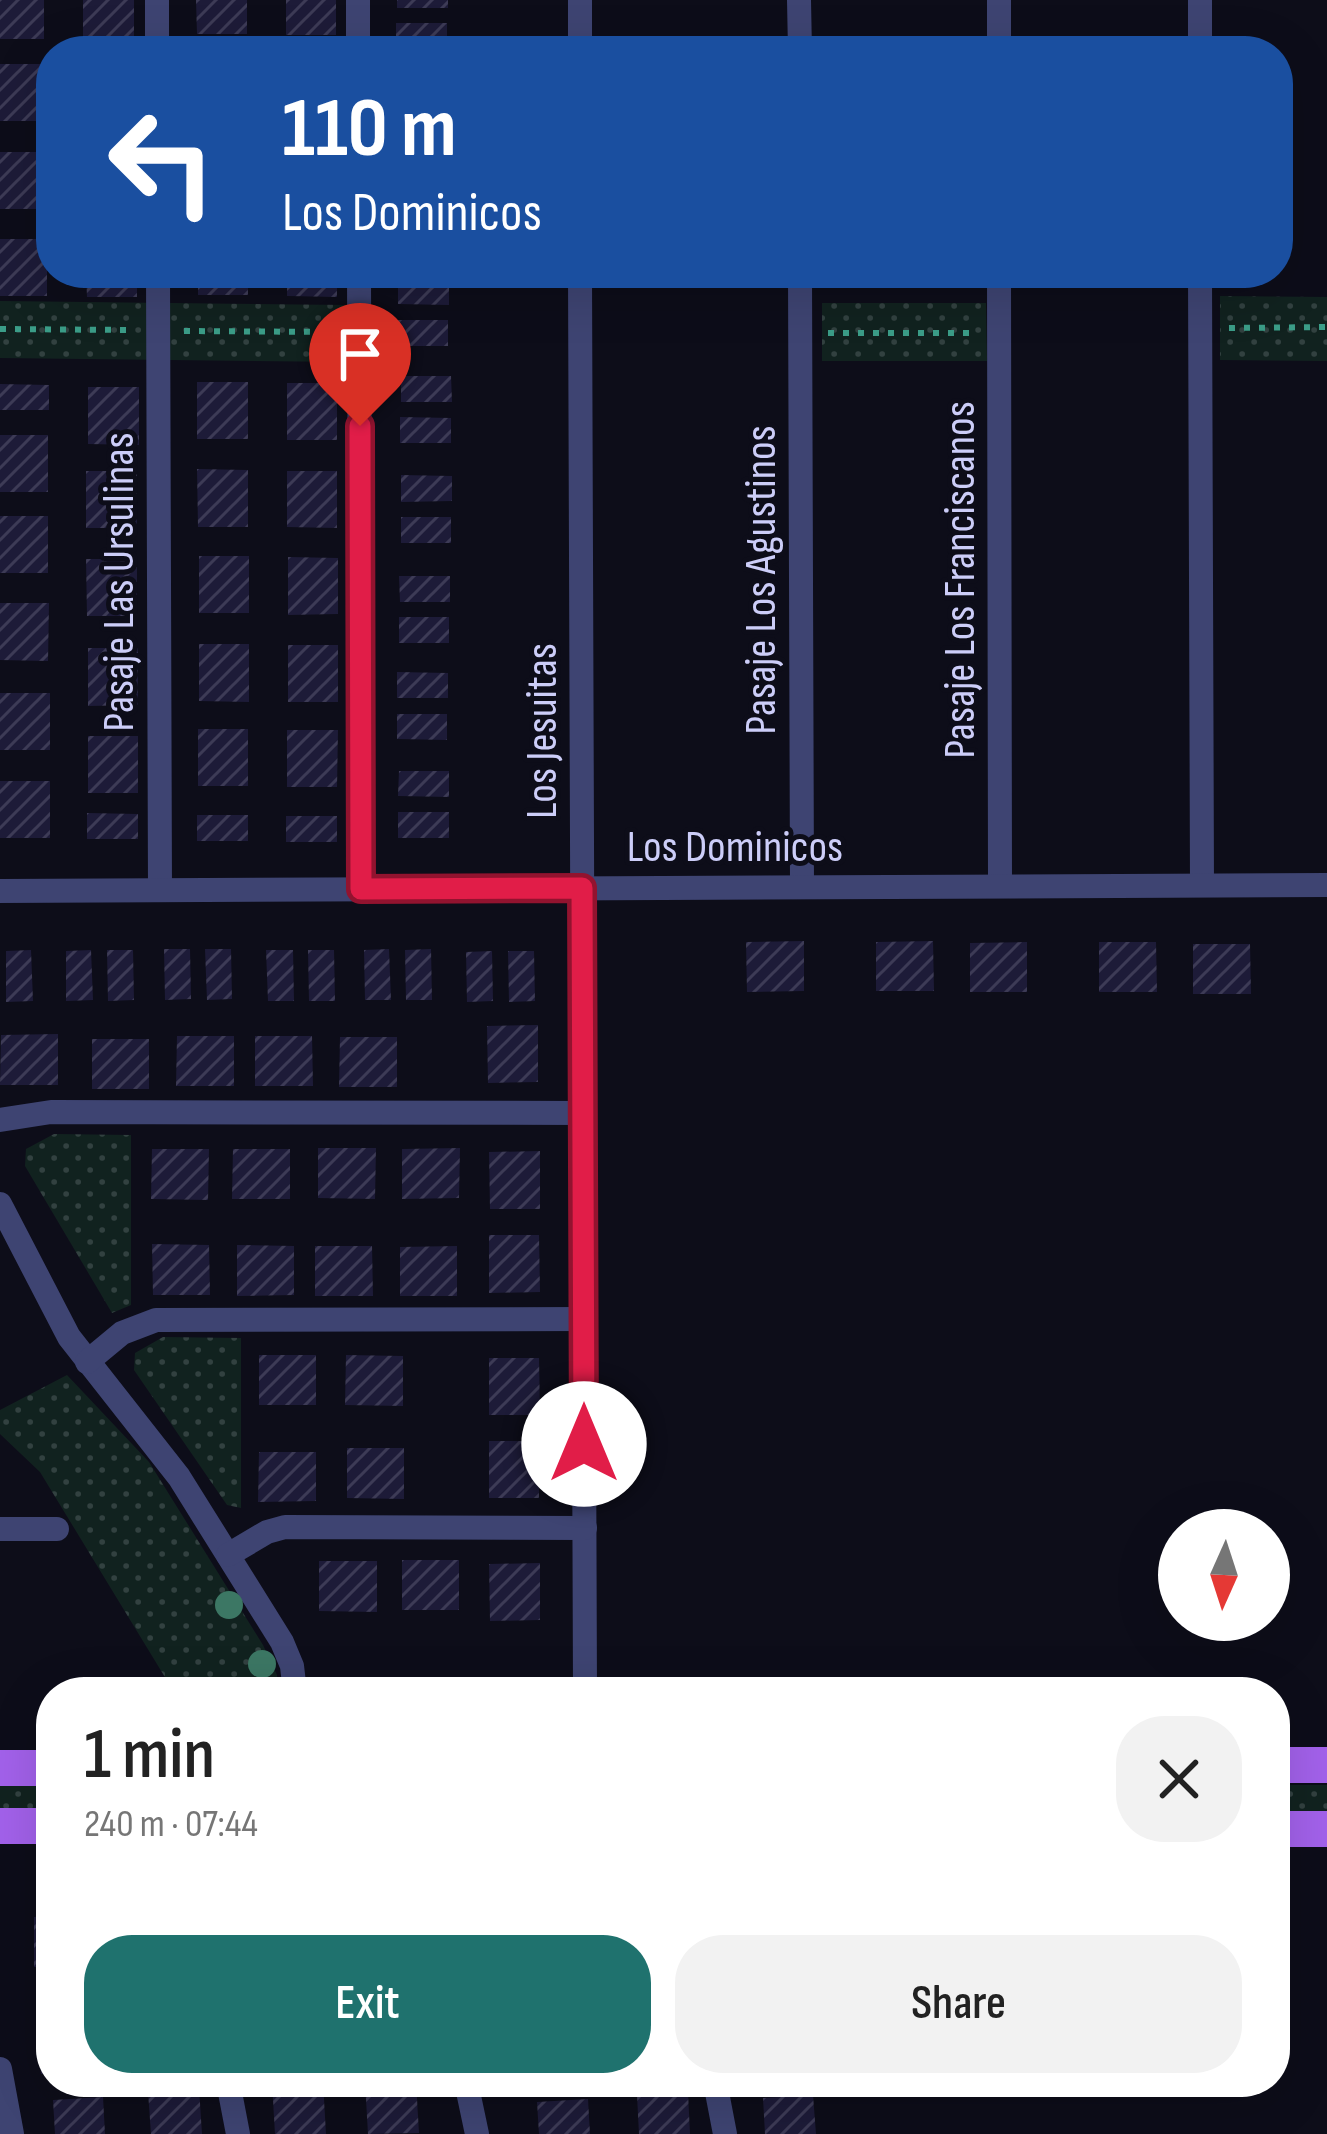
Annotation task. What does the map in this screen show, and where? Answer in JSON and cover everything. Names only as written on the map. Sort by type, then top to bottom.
[{"type":"main road","points":[[1290,1765],[1327,1765]]},
{"type":"main road","points":[[0,1768],[36,1768]]},
{"type":"main road","points":[[0,1826],[36,1826]]},
{"type":"main road","points":[[1290,1828],[1327,1828]]},
{"type":"street","points":[[157,0],[157,36]]},
{"type":"street","points":[[358,0],[358,36]]},
{"type":"street","points":[[580,0],[580,36]]},
{"type":"street","points":[[800,0],[800,36]]},
{"type":"street","points":[[999,0],[999,36]]},
{"type":"street","points":[[1200,0],[1200,36]]},
{"type":"street","name":"Pasaje Las Ursulinas","points":[[158,288],[160,890]]},
{"type":"street","points":[[359,288],[361,889]]},
{"type":"street","name":"Los Jesuitas","points":[[580,288],[585,1677]]},
{"type":"street","name":"Pasaje Los Agustinos","points":[[800,288],[802,886]]},
{"type":"street","name":"Pasaje Los Franciscanos","points":[[1000,288],[1000,886]]},
{"type":"street","points":[[1200,288],[1202,885]]},
{"type":"street","name":"Los Dominicos","points":[[0,891],[1327,885]]},
{"type":"street","points":[[0,1120],[50,1112],[583,1113]]},
{"type":"street","points":[[0,1204],[60,1321],[87,1362],[158,1448],[288,1654],[292,1677]]},
{"type":"street","points":[[87,1362],[122,1333],[156,1320],[584,1319]]},
{"type":"street","points":[[227,1556],[285,1527],[585,1528]]},
{"type":"street","points":[[0,1528],[57,1529]]},
{"type":"street","points":[[0,2069],[12,2134]]},
{"type":"street","points":[[231,2097],[238,2134]]},
{"type":"street","points":[[469,2097],[477,2134]]},
{"type":"street","points":[[718,2097],[725,2134]]},
{"type":"path","points":[[1201,328],[1327,327]]},
{"type":"path","points":[[800,333],[1000,333]]},
{"type":"green space","points":[[1220,296],[1327,297],[1327,361],[1220,360]]},
{"type":"green space","points":[[0,301],[349,305],[349,362],[0,358]]},
{"type":"green space","points":[[822,303],[986,303],[987,361],[822,361]]},
{"type":"green space","points":[[54,1134],[131,1135],[131,1305],[112,1313],[25,1166],[26,1149]]},
{"type":"green space","points":[[163,1337],[241,1338],[241,1508],[227,1505],[134,1370],[135,1353]]},
{"type":"green space","points":[[67,1375],[149,1462],[263,1645],[277,1677],[165,1677],[40,1472],[0,1434],[0,1410]]},
{"type":"green space","points":[[0,1785],[36,1785],[36,1821],[0,1821]]},
{"type":"green space","points":[[1290,1785],[1327,1785],[1327,1814],[1290,1814]]},
{"type":"building","points":[[0,0],[44,0],[44,36],[0,39]]},
{"type":"building","points":[[83,0],[134,0],[134,36],[83,36]]},
{"type":"building","points":[[196,0],[247,0],[247,34],[197,34]]},
{"type":"building","points":[[286,0],[336,0],[336,35],[286,35]]},
{"type":"building","points":[[397,0],[448,0],[448,8],[397,8]]},
{"type":"building","points":[[396,23],[447,23],[447,36],[396,36]]},
{"type":"building","points":[[0,64],[36,64],[36,121],[0,121]]},
{"type":"building","points":[[0,152],[36,152],[36,209],[0,209]]},
{"type":"building","points":[[0,239],[36,239],[36,288],[47,288],[47,296],[0,296]]},
{"type":"building","points":[[87,288],[137,288],[137,297],[87,297]]},
{"type":"building","points":[[198,288],[248,288],[248,295],[198,295]]},
{"type":"building","points":[[287,288],[337,288],[337,297],[287,296]]},
{"type":"building","points":[[398,288],[449,288],[449,305],[398,304]]},
{"type":"building","points":[[398,320],[448,320],[448,346],[398,346]]},
{"type":"building","points":[[401,376],[451,376],[452,402],[401,402]]},
{"type":"building","points":[[197,382],[248,382],[248,439],[197,439]]},
{"type":"building","points":[[287,383],[337,383],[337,440],[287,440]]},
{"type":"building","points":[[0,384],[49,385],[49,410],[0,410]]},
{"type":"building","points":[[88,387],[139,387],[139,445],[88,444]]},
{"type":"building","points":[[400,417],[451,418],[451,443],[400,443]]},
{"type":"building","points":[[0,435],[48,435],[48,492],[0,492]]},
{"type":"building","points":[[197,469],[248,470],[248,527],[198,527]]},
{"type":"building","points":[[86,471],[137,471],[137,528],[86,528]]},
{"type":"building","points":[[287,471],[337,471],[337,528],[287,527]]},
{"type":"building","points":[[401,475],[452,476],[452,501],[401,502]]},
{"type":"building","points":[[0,516],[48,516],[48,573],[0,573]]},
{"type":"building","points":[[401,517],[451,517],[451,543],[401,543]]},
{"type":"building","points":[[199,556],[249,556],[249,613],[199,613]]},
{"type":"building","points":[[288,557],[338,558],[338,614],[288,615]]},
{"type":"building","points":[[86,559],[137,559],[137,616],[87,616]]},
{"type":"building","points":[[399,576],[450,576],[450,602],[400,602]]},
{"type":"building","points":[[0,603],[49,603],[48,661],[0,660]]},
{"type":"building","points":[[399,617],[449,617],[449,643],[399,643]]},
{"type":"building","points":[[199,644],[249,644],[249,702],[199,701]]},
{"type":"building","points":[[288,645],[338,645],[338,702],[288,702]]},
{"type":"building","points":[[88,648],[138,648],[138,705],[88,706]]},
{"type":"building","points":[[397,672],[448,673],[448,698],[397,698]]},
{"type":"building","points":[[0,693],[50,693],[50,750],[0,750]]},
{"type":"building","points":[[397,714],[447,714],[447,740],[397,739]]},
{"type":"building","points":[[198,729],[248,729],[248,786],[198,786]]},
{"type":"building","points":[[287,730],[338,730],[337,787],[287,787]]},
{"type":"building","points":[[88,736],[138,736],[138,793],[88,793]]},
{"type":"building","points":[[399,771],[449,771],[449,797],[398,796]]},
{"type":"building","points":[[0,781],[50,781],[50,838],[0,838]]},
{"type":"building","points":[[398,812],[449,812],[449,838],[398,838]]},
{"type":"building","points":[[87,813],[138,814],[138,839],[87,839]]},
{"type":"building","points":[[197,815],[248,815],[248,841],[197,841]]},
{"type":"building","points":[[286,816],[337,816],[337,842],[286,842]]},
{"type":"building","points":[[804,941],[804,991],[747,992],[746,942]]},
{"type":"building","points":[[933,941],[934,991],[876,991],[876,942]]},
{"type":"building","points":[[1027,942],[1027,992],[970,992],[970,943]]},
{"type":"building","points":[[1099,942],[1156,942],[1157,992],[1099,992]]},
{"type":"building","points":[[1193,944],[1250,944],[1251,994],[1193,994]]},
{"type":"building","points":[[164,949],[190,949],[191,999],[165,1000]]},
{"type":"building","points":[[205,949],[231,949],[232,999],[207,1000]]},
{"type":"building","points":[[389,949],[391,1000],[365,1000],[364,950]]},
{"type":"building","points":[[431,949],[432,1000],[406,1000],[405,950]]},
{"type":"building","points":[[31,950],[33,1001],[6,1002],[6,951]]},
{"type":"building","points":[[91,950],[93,1000],[66,1001],[66,951]]},
{"type":"building","points":[[107,950],[133,950],[134,1000],[108,1001]]},
{"type":"building","points":[[266,950],[293,950],[294,1001],[268,1001]]},
{"type":"building","points":[[308,950],[334,950],[335,1001],[309,1001]]},
{"type":"building","points":[[492,951],[493,1001],[467,1002],[466,952]]},
{"type":"building","points":[[508,951],[534,951],[535,1001],[509,1002]]},
{"type":"building","points":[[538,1025],[538,1082],[488,1083],[487,1026]]},
{"type":"building","points":[[58,1034],[58,1085],[0,1085],[1,1035]]},
{"type":"building","points":[[177,1036],[234,1036],[234,1086],[176,1086]]},
{"type":"building","points":[[255,1036],[312,1036],[313,1086],[255,1086]]},
{"type":"building","points":[[340,1037],[397,1037],[397,1087],[339,1087]]},
{"type":"building","points":[[92,1039],[149,1039],[149,1089],[92,1089]]},
{"type":"building","points":[[318,1148],[376,1148],[375,1199],[318,1198]]},
{"type":"building","points":[[460,1148],[459,1198],[402,1199],[402,1149]]},
{"type":"building","points":[[152,1149],[209,1149],[208,1200],[151,1199]]},
{"type":"building","points":[[233,1149],[290,1149],[290,1199],[232,1199]]},
{"type":"building","points":[[540,1151],[540,1209],[490,1209],[489,1152]]},
{"type":"building","points":[[489,1235],[539,1235],[540,1292],[489,1293]]},
{"type":"building","points":[[152,1244],[209,1245],[210,1295],[153,1295]]},
{"type":"building","points":[[237,1245],[294,1246],[294,1295],[237,1296]]},
{"type":"building","points":[[315,1246],[372,1246],[373,1296],[315,1296]]},
{"type":"building","points":[[457,1246],[457,1296],[400,1296],[400,1247]]},
{"type":"building","points":[[259,1355],[316,1355],[316,1405],[259,1405]]},
{"type":"building","points":[[346,1355],[403,1356],[403,1406],[345,1405]]},
{"type":"building","points":[[489,1358],[539,1358],[540,1415],[489,1415]]},
{"type":"building","points":[[489,1441],[539,1441],[539,1498],[489,1498]]},
{"type":"building","points":[[347,1448],[404,1448],[404,1499],[347,1498]]},
{"type":"building","points":[[259,1452],[316,1452],[316,1501],[258,1502]]},
{"type":"building","points":[[402,1560],[459,1560],[459,1610],[402,1610]]},
{"type":"building","points":[[319,1561],[377,1561],[377,1612],[319,1611]]},
{"type":"building","points":[[540,1563],[540,1620],[490,1621],[489,1564]]},
{"type":"building","points":[[36,1917],[36,1967],[34,1967]]},
{"type":"building","points":[[103,2097],[105,2134],[55,2134],[53,2100]]},
{"type":"building","points":[[148,2097],[200,2097],[202,2134],[151,2134]]},
{"type":"building","points":[[273,2097],[324,2097],[326,2134],[275,2134]]},
{"type":"building","points":[[366,2097],[417,2097],[419,2133],[368,2134]]},
{"type":"building","points":[[637,2097],[688,2097],[690,2134],[639,2134]]},
{"type":"building","points":[[813,2097],[816,2134],[765,2134],[763,2098]]},
{"type":"building","points":[[588,2099],[590,2134],[539,2134],[537,2102]]},
{"type":"route","points":[[360,426],[361,889],[582,888],[584,1444]]}]
